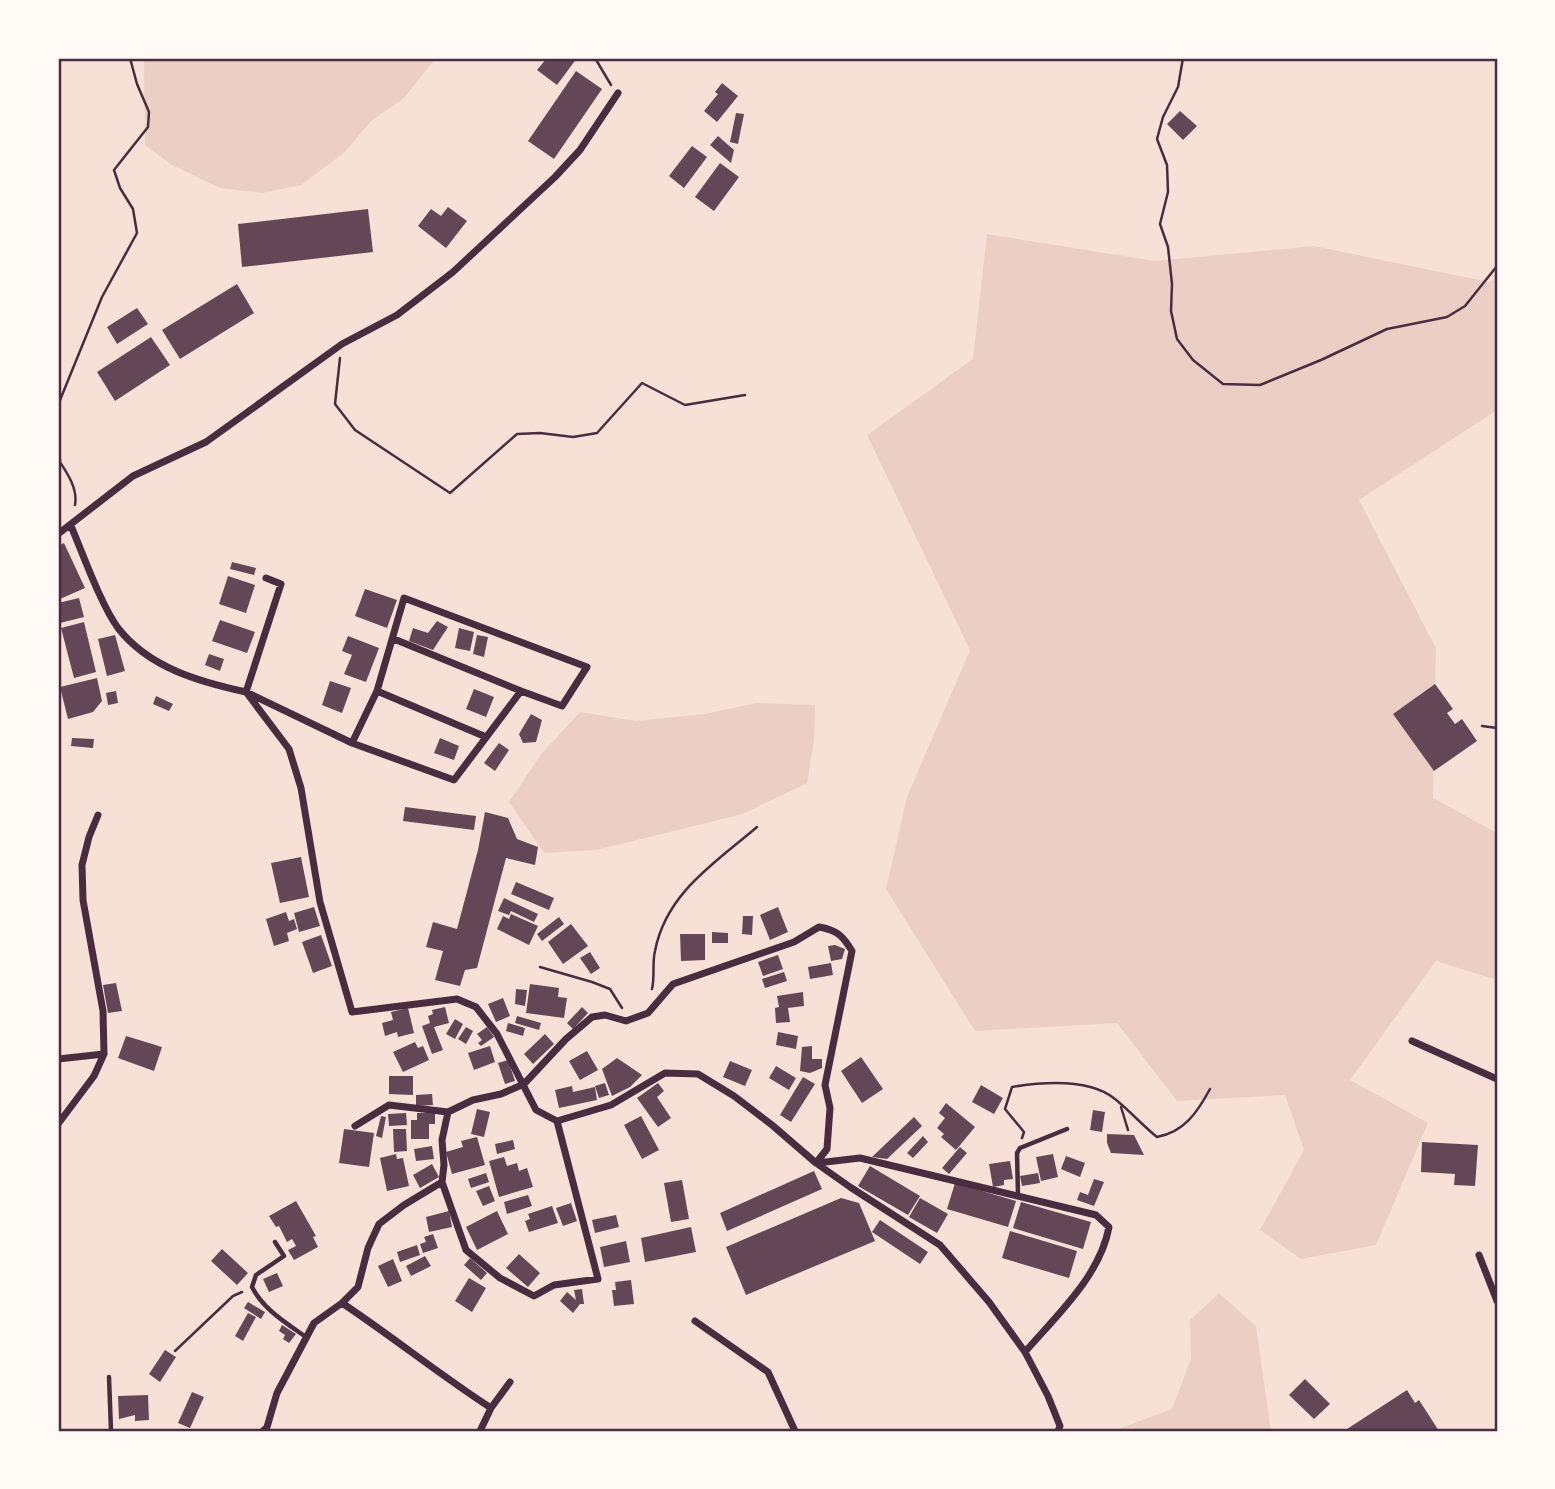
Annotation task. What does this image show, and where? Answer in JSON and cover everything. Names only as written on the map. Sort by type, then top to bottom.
[{"type":"street","points":[[58,534],[133,476],[206,442],[342,344],[397,315],[453,272],[509,222],[580,150],[618,93]]},
{"type":"street","points":[[71,526],[118,628],[144,652],[176,673],[246,692],[352,744],[454,780],[521,691]]},
{"type":"street","points":[[246,692],[281,584],[266,578]]},
{"type":"street","points":[[352,744],[377,691],[404,598],[587,667],[562,706],[394,639]]},
{"type":"street","points":[[377,691],[486,737]]},
{"type":"street","points":[[246,692],[289,749],[301,788],[320,902],[352,1012],[457,999],[476,1007],[497,1034],[536,1110],[557,1121],[611,1105],[665,1073],[698,1074],[772,1125],[816,1163],[940,1245],[989,1302],[1025,1352],[1048,1396],[1060,1426],[1058,1431]]},
{"type":"street","points":[[58,1124],[94,1076],[104,1054],[103,1011],[85,914],[82,865],[98,816]]},
{"type":"street","points":[[355,1126],[389,1105],[448,1112],[473,1100],[502,1094],[524,1084],[566,1039],[592,1017],[605,1015],[626,1021],[648,1013],[673,984],[794,942],[819,927],[833,929],[844,937],[852,951],[825,1084],[830,1108],[827,1149],[816,1163]]},
{"type":"street","points":[[1412,1041],[1497,1079]]},
{"type":"street","points":[[58,1059],[104,1054]]},
{"type":"street","points":[[448,1112],[442,1140],[442,1182],[466,1250],[500,1279],[534,1296],[554,1285],[598,1279],[557,1121]]},
{"type":"street","points":[[816,1163],[860,1158],[1096,1215],[1109,1227],[1106,1242],[1093,1269],[1025,1352]]},
{"type":"street","points":[[263,1431],[267,1427],[277,1393],[314,1323],[342,1303],[358,1287],[368,1248],[379,1224],[442,1182]]},
{"type":"street","points":[[1479,1255],[1497,1301]]},
{"type":"street","points":[[342,1303],[491,1408]]},
{"type":"street","points":[[695,1321],[768,1371],[795,1431]]},
{"type":"street","points":[[480,1431],[491,1408],[510,1382]]},
{"type":"lane","points":[[1018,1196],[1017,1153],[1020,1148],[1067,1129]]},
{"type":"lane","points":[[275,1242],[284,1256],[256,1275],[251,1287],[256,1297],[279,1319],[306,1337]]},
{"type":"lane","points":[[109,1377],[111,1431]]},
{"type":"path","points":[[58,405],[102,298],[138,233],[133,209],[120,188],[114,170],[148,127],[149,112],[130,58]]},
{"type":"path","points":[[595,58],[618,93]]},
{"type":"path","points":[[1183,58],[1178,87],[1163,117],[1157,139],[1167,165],[1167,192],[1160,224],[1168,247],[1172,284],[1171,312],[1177,339],[1193,359],[1223,384],[1261,385],[1387,329],[1447,317],[1465,306],[1497,266]]},
{"type":"path","points":[[342,344],[335,404],[355,430],[450,493],[517,434],[540,433],[573,437],[597,433],[642,383],[685,405],[745,395]]},
{"type":"path","points":[[58,450],[59,461],[72,481],[76,500],[71,526]]},
{"type":"path","points":[[1482,726],[1497,729]]},
{"type":"path","points":[[648,1013],[654,982],[655,952],[666,917],[683,891],[757,827]]},
{"type":"path","points":[[540,967],[610,989],[620,1004],[626,1021]]},
{"type":"path","points":[[1020,1148],[1024,1132],[1005,1109],[1012,1087],[1041,1083],[1086,1087],[1113,1098],[1157,1137],[1172,1134],[1194,1115],[1210,1089]]},
{"type":"path","points":[[1120,1104],[1128,1130]]},
{"type":"path","points":[[175,1351],[233,1296],[251,1287]]},
{"type":"shaded area","points":[[144,58],[436,58],[403,99],[371,121],[344,153],[301,185],[262,193],[220,188],[172,165],[145,145]]},
{"type":"shaded area","points":[[987,234],[1155,261],[1314,246],[1489,282],[1497,278],[1497,410],[1359,500],[1436,648],[1433,798],[1497,833],[1497,980],[1436,961],[1350,1080],[1428,1123],[1376,1245],[1301,1259],[1260,1230],[1304,1150],[1285,1095],[1177,1101],[1117,1023],[975,1031],[886,889],[907,797],[970,650],[867,435],[973,359]]},
{"type":"shaded area","points":[[756,703],[815,705],[814,742],[807,783],[743,814],[596,850],[544,853],[509,802],[542,753],[580,712],[636,721],[705,714]]},
{"type":"shaded area","points":[[1219,1293],[1256,1326],[1271,1431],[1113,1431],[1172,1409],[1191,1359],[1190,1320]]},
{"type":"building","points":[[547,58],[577,58],[557,85],[537,70]]},
{"type":"building","points":[[576,71],[602,89],[554,159],[528,141]]},
{"type":"building","points":[[722,83],[738,96],[717,122],[704,111],[718,94],[715,92]]},
{"type":"building","points":[[1180,111],[1197,126],[1183,140],[1167,124]]},
{"type":"building","points":[[736,113],[744,114],[738,144],[730,142]]},
{"type":"building","points":[[718,136],[734,150],[731,163],[710,145]]},
{"type":"building","points":[[692,146],[707,157],[684,188],[669,176]]},
{"type":"building","points":[[720,163],[739,177],[714,211],[695,197]]},
{"type":"building","points":[[448,207],[467,221],[446,248],[418,226],[431,209],[441,216]]},
{"type":"building","points":[[368,209],[373,252],[242,267],[238,224]]},
{"type":"building","points":[[237,284],[254,313],[180,359],[162,330]]},
{"type":"building","points":[[137,308],[148,324],[117,344],[107,327]]},
{"type":"building","points":[[151,337],[170,365],[115,401],[97,372]]},
{"type":"building","points":[[64,543],[85,588],[60,599],[58,546]]},
{"type":"building","points":[[232,562],[256,568],[254,575],[230,569]]},
{"type":"building","points":[[228,576],[255,585],[246,613],[219,604]]},
{"type":"building","points":[[365,589],[397,600],[387,628],[355,616]]},
{"type":"building","points":[[79,598],[84,617],[60,623],[58,603]]},
{"type":"building","points":[[220,620],[255,632],[247,653],[212,641]]},
{"type":"building","points":[[437,621],[448,627],[433,650],[409,641],[413,628],[428,633]]},
{"type":"building","points":[[84,622],[96,672],[74,678],[61,628]]},
{"type":"building","points":[[459,628],[474,632],[470,651],[455,648]]},
{"type":"building","points":[[115,635],[125,671],[107,676],[98,639]]},
{"type":"building","points":[[477,635],[488,637],[484,657],[473,654]]},
{"type":"building","points":[[348,636],[379,648],[366,682],[344,674],[352,655],[342,651]]},
{"type":"building","points":[[209,654],[224,659],[220,671],[205,665]]},
{"type":"building","points":[[97,678],[102,701],[93,712],[68,719],[60,687]]},
{"type":"building","points":[[330,681],[351,688],[342,713],[322,705]]},
{"type":"building","points":[[1435,684],[1453,709],[1447,713],[1455,724],[1462,719],[1477,741],[1434,771],[1393,714]]},
{"type":"building","points":[[474,689],[494,697],[486,717],[466,709]]},
{"type":"building","points":[[116,691],[118,703],[108,705],[106,693]]},
{"type":"building","points":[[156,696],[173,704],[169,711],[153,704]]},
{"type":"building","points":[[531,714],[542,720],[536,742],[523,743],[519,734]]},
{"type":"building","points":[[72,738],[94,739],[93,748],[71,746]]},
{"type":"building","points":[[440,738],[459,746],[454,760],[434,753]]},
{"type":"building","points":[[499,743],[509,750],[495,771],[484,763]]},
{"type":"building","points":[[405,807],[476,816],[474,830],[403,821]]},
{"type":"building","points":[[485,812],[508,818],[517,839],[538,847],[535,865],[506,858],[477,968],[465,970],[460,986],[435,980],[443,951],[426,947],[433,922],[457,929]]},
{"type":"building","points":[[301,857],[309,897],[280,903],[271,863]]},
{"type":"building","points":[[516,882],[554,898],[549,910],[511,894]]},
{"type":"building","points":[[504,898],[538,914],[534,922],[511,911],[509,915],[498,911]]},
{"type":"building","points":[[314,907],[320,926],[299,932],[294,913]]},
{"type":"building","points":[[778,907],[788,932],[770,940],[760,915]]},
{"type":"building","points":[[286,912],[289,921],[294,919],[297,929],[287,933],[289,941],[274,946],[266,919]]},
{"type":"building","points":[[511,914],[538,926],[529,945],[497,929],[503,916],[509,919]]},
{"type":"building","points":[[743,916],[753,916],[752,935],[742,934]]},
{"type":"building","points":[[559,917],[564,924],[542,941],[537,934]]},
{"type":"building","points":[[571,924],[588,946],[563,964],[548,942]]},
{"type":"building","points":[[712,932],[728,933],[728,943],[712,943]]},
{"type":"building","points":[[680,934],[705,934],[705,960],[681,961]]},
{"type":"building","points":[[321,935],[332,966],[313,973],[302,942]]},
{"type":"building","points":[[835,945],[845,949],[842,959],[831,961],[828,946]]},
{"type":"building","points":[[590,952],[600,968],[591,974],[580,958]]},
{"type":"building","points":[[778,955],[783,969],[763,976],[758,962]]},
{"type":"building","points":[[831,963],[833,975],[810,979],[808,967]]},
{"type":"building","points":[[784,972],[787,981],[765,988],[762,979]]},
{"type":"building","points":[[116,983],[122,1011],[108,1013],[103,985]]},
{"type":"building","points":[[530,984],[559,988],[558,997],[567,998],[564,1018],[526,1013]]},
{"type":"building","points":[[516,989],[527,990],[525,1006],[515,1004]]},
{"type":"building","points":[[803,992],[804,1006],[788,1008],[790,1022],[776,1023],[775,1008],[779,1007],[777,996]]},
{"type":"building","points":[[503,998],[510,1016],[496,1022],[488,1004]]},
{"type":"building","points":[[445,1007],[449,1023],[434,1027],[443,1050],[432,1054],[422,1026],[430,1023],[428,1016],[433,1014],[432,1010]]},
{"type":"building","points":[[582,1007],[588,1013],[573,1029],[567,1023]]},
{"type":"building","points":[[408,1008],[414,1033],[398,1037],[397,1032],[385,1036],[382,1023],[393,1020],[391,1012]]},
{"type":"building","points":[[517,1016],[541,1023],[539,1030],[515,1023]]},
{"type":"building","points":[[455,1019],[463,1024],[455,1039],[446,1034]]},
{"type":"building","points":[[508,1023],[525,1028],[523,1036],[506,1031]]},
{"type":"building","points":[[466,1027],[473,1031],[466,1044],[458,1039]]},
{"type":"building","points":[[487,1027],[494,1037],[481,1046],[478,1043],[482,1040],[477,1034]]},
{"type":"building","points":[[778,1032],[798,1036],[796,1049],[776,1045]]},
{"type":"building","points":[[545,1034],[554,1044],[533,1064],[524,1054]]},
{"type":"building","points":[[126,1036],[162,1047],[154,1071],[118,1058]]},
{"type":"building","points":[[415,1042],[418,1048],[423,1046],[429,1060],[403,1072],[393,1052]]},
{"type":"building","points":[[490,1046],[495,1062],[474,1070],[468,1053]]},
{"type":"building","points":[[812,1046],[812,1059],[822,1059],[822,1068],[810,1073],[800,1071],[802,1047]]},
{"type":"building","points":[[587,1051],[598,1070],[580,1080],[569,1061]]},
{"type":"building","points":[[861,1057],[883,1089],[862,1103],[841,1071]]},
{"type":"building","points":[[617,1058],[642,1075],[630,1087],[612,1096],[602,1069]]},
{"type":"building","points":[[508,1060],[515,1081],[505,1084],[498,1063]]},
{"type":"building","points":[[730,1061],[752,1070],[745,1086],[723,1077]]},
{"type":"building","points":[[776,1066],[796,1078],[789,1090],[769,1078]]},
{"type":"building","points":[[389,1076],[413,1076],[413,1095],[389,1094]]},
{"type":"building","points":[[803,1077],[815,1084],[791,1122],[780,1115]]},
{"type":"building","points":[[605,1083],[609,1095],[599,1098],[595,1086]]},
{"type":"building","points":[[658,1083],[664,1091],[657,1097],[671,1118],[658,1127],[637,1098]]},
{"type":"building","points":[[981,1085],[1003,1098],[994,1114],[972,1102]]},
{"type":"building","points":[[572,1086],[573,1092],[595,1087],[597,1100],[559,1108],[555,1090]]},
{"type":"building","points":[[432,1094],[433,1105],[416,1106],[416,1095]]},
{"type":"building","points":[[946,1103],[975,1127],[956,1150],[941,1137],[944,1134],[937,1128],[945,1118],[939,1113]]},
{"type":"building","points":[[477,1109],[490,1112],[484,1137],[471,1134]]},
{"type":"building","points":[[1093,1110],[1105,1112],[1102,1132],[1090,1130]]},
{"type":"building","points":[[406,1113],[407,1125],[389,1126],[388,1114]]},
{"type":"building","points":[[417,1113],[435,1113],[435,1124],[429,1124],[429,1139],[411,1139],[411,1120],[417,1120]]},
{"type":"building","points":[[381,1116],[386,1117],[382,1138],[376,1136]]},
{"type":"building","points":[[641,1116],[659,1150],[642,1159],[624,1125]]},
{"type":"building","points":[[914,1117],[922,1126],[887,1159],[872,1157]]},
{"type":"building","points":[[344,1129],[374,1133],[369,1167],[339,1163]]},
{"type":"building","points":[[393,1129],[406,1129],[407,1151],[394,1152]]},
{"type":"building","points":[[1107,1134],[1134,1135],[1144,1155],[1111,1153]]},
{"type":"building","points":[[923,1136],[928,1142],[913,1158],[907,1153]]},
{"type":"building","points":[[477,1137],[485,1165],[452,1174],[446,1152],[463,1147],[461,1141]]},
{"type":"building","points":[[513,1140],[515,1149],[497,1154],[495,1144]]},
{"type":"building","points":[[1422,1142],[1478,1145],[1475,1186],[1454,1185],[1455,1174],[1421,1172]]},
{"type":"building","points":[[432,1146],[434,1159],[416,1161],[414,1149]]},
{"type":"building","points":[[960,1147],[967,1153],[949,1174],[942,1168]]},
{"type":"building","points":[[396,1154],[397,1159],[403,1158],[409,1186],[387,1191],[380,1158]]},
{"type":"building","points":[[1053,1154],[1058,1177],[1041,1181],[1036,1157]]},
{"type":"building","points":[[1066,1156],[1085,1163],[1080,1177],[1061,1169]]},
{"type":"building","points":[[504,1157],[507,1166],[517,1163],[519,1171],[527,1168],[533,1187],[499,1197],[489,1161]]},
{"type":"building","points":[[1010,1161],[1013,1179],[1004,1180],[1004,1185],[993,1187],[989,1164]]},
{"type":"building","points":[[432,1164],[439,1177],[420,1188],[413,1175]]},
{"type":"building","points":[[870,1166],[920,1196],[908,1215],[858,1186]]},
{"type":"building","points":[[814,1171],[822,1189],[727,1231],[720,1213]]},
{"type":"building","points":[[486,1173],[489,1182],[471,1188],[468,1179]]},
{"type":"building","points":[[1038,1173],[1040,1183],[1022,1186],[1020,1176]]},
{"type":"building","points":[[1094,1179],[1104,1182],[1094,1206],[1077,1200],[1080,1192],[1088,1195]]},
{"type":"building","points":[[682,1180],[689,1219],[671,1222],[664,1183]]},
{"type":"building","points":[[955,1183],[1016,1201],[1008,1227],[947,1209]]},
{"type":"building","points":[[489,1186],[495,1201],[483,1206],[476,1191]]},
{"type":"building","points":[[528,1195],[532,1206],[507,1214],[504,1202]]},
{"type":"building","points":[[841,1198],[859,1203],[875,1241],[746,1295],[726,1247]]},
{"type":"building","points":[[920,1198],[948,1214],[937,1233],[909,1217]]},
{"type":"building","points":[[296,1201],[316,1236],[313,1237],[318,1247],[294,1260],[288,1250],[296,1246],[292,1239],[287,1242],[279,1226],[276,1227],[269,1216]]},
{"type":"building","points":[[1021,1202],[1091,1222],[1083,1249],[1013,1228]]},
{"type":"building","points":[[571,1203],[577,1221],[563,1226],[556,1208]]},
{"type":"building","points":[[552,1206],[558,1223],[529,1232],[525,1221],[530,1219],[528,1214]]},
{"type":"building","points":[[449,1211],[452,1227],[429,1232],[426,1217]]},
{"type":"building","points":[[497,1211],[508,1234],[477,1250],[466,1227]]},
{"type":"building","points":[[616,1215],[619,1227],[595,1233],[592,1220]]},
{"type":"building","points":[[880,1220],[928,1252],[920,1264],[872,1232]]},
{"type":"building","points":[[691,1227],[696,1252],[645,1262],[641,1238]]},
{"type":"building","points":[[1010,1231],[1077,1251],[1069,1278],[1002,1258]]},
{"type":"building","points":[[433,1234],[438,1248],[423,1253],[420,1244],[426,1242],[424,1237]]},
{"type":"building","points":[[626,1241],[630,1262],[604,1267],[600,1247]]},
{"type":"building","points":[[417,1245],[420,1255],[400,1262],[397,1252]]},
{"type":"building","points":[[222,1249],[248,1273],[237,1285],[211,1261]]},
{"type":"building","points":[[519,1254],[540,1273],[528,1287],[506,1268]]},
{"type":"building","points":[[425,1256],[431,1266],[411,1276],[406,1266]]},
{"type":"building","points":[[470,1258],[487,1273],[481,1280],[464,1265]]},
{"type":"building","points":[[393,1259],[402,1281],[388,1287],[378,1266]]},
{"type":"building","points":[[277,1273],[283,1286],[269,1292],[263,1279]]},
{"type":"building","points":[[469,1278],[486,1288],[472,1312],[455,1301]]},
{"type":"building","points":[[631,1280],[634,1304],[614,1306],[612,1290],[616,1290],[615,1282]]},
{"type":"building","points":[[582,1289],[584,1304],[580,1304],[573,1313],[560,1301],[567,1292],[576,1300],[574,1290]]},
{"type":"building","points":[[248,1302],[265,1312],[261,1319],[244,1308]]},
{"type":"building","points":[[248,1313],[256,1317],[243,1341],[235,1336]]},
{"type":"building","points":[[282,1325],[296,1334],[289,1343],[279,1331]]},
{"type":"building","points":[[165,1350],[176,1357],[160,1382],[149,1374]]},
{"type":"building","points":[[1305,1379],[1330,1404],[1314,1419],[1289,1395]]},
{"type":"building","points":[[1407,1390],[1415,1403],[1419,1400],[1439,1431],[1344,1431]]},
{"type":"building","points":[[192,1392],[204,1397],[190,1428],[178,1423]]},
{"type":"building","points":[[148,1395],[149,1420],[135,1421],[135,1415],[119,1419],[118,1396]]}]
